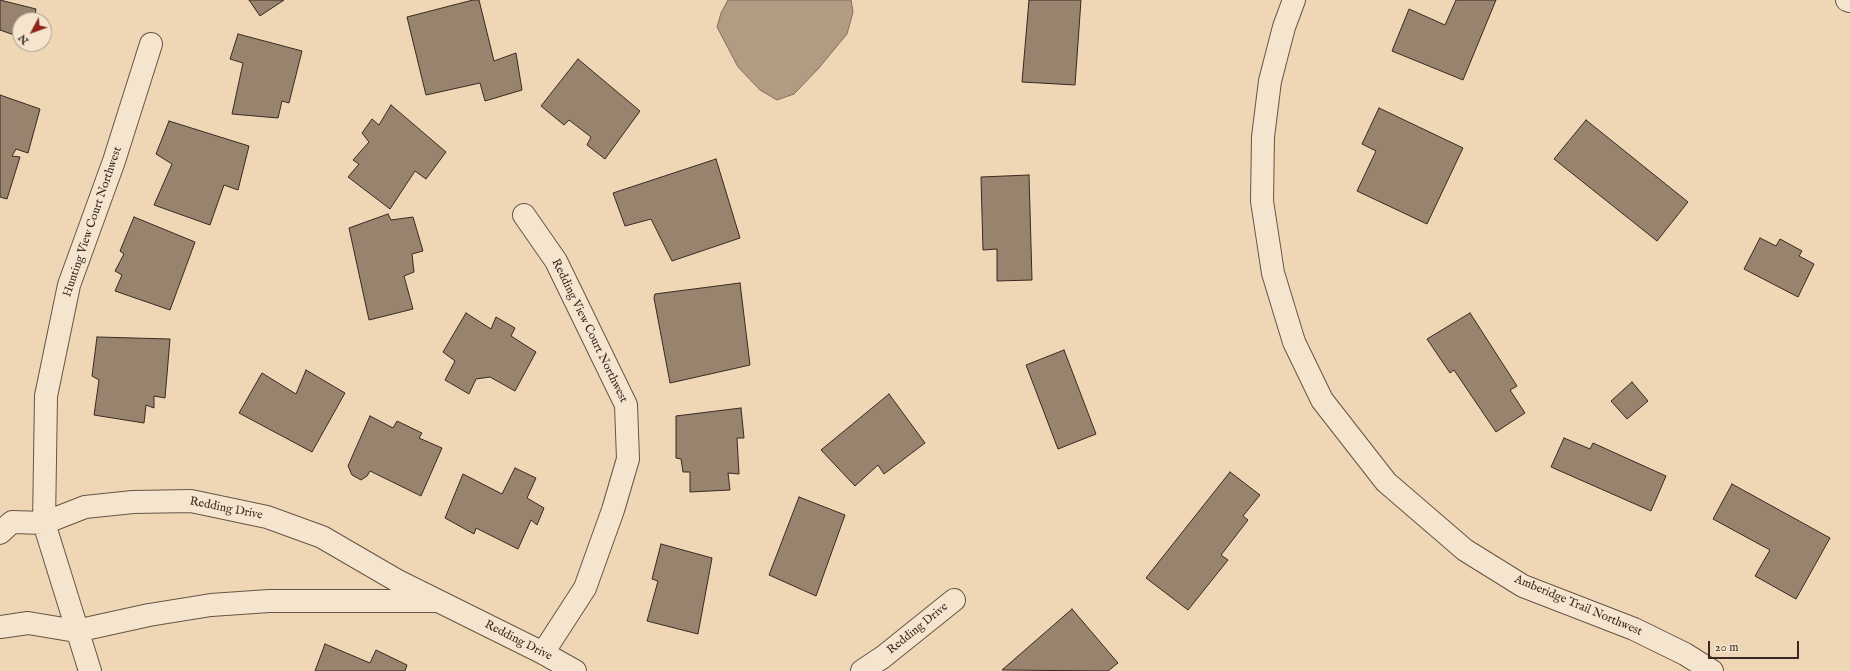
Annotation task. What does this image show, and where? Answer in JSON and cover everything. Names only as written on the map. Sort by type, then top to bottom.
[{"type":"street","name":"Amberidge Trail Northwest","points":[[1294,0],[1284,27],[1270,81],[1263,137],[1262,201],[1273,273],[1294,342],[1322,400],[1386,482],[1465,550],[1523,586],[1634,629],[1684,654],[1712,671]]},
{"type":"street","name":"Hunting View Court Northwest","points":[[90,671],[76,631],[44,523],[46,396],[69,285],[114,161],[151,44]]},
{"type":"street","name":"Redding View Court Northwest","points":[[524,215],[556,261],[626,405],[628,459],[612,510],[585,588],[543,653]]},
{"type":"street","name":"Redding Drive","points":[[0,533],[12,522],[44,523],[85,507],[133,502],[190,501],[267,517],[322,537],[396,580],[543,653],[575,671]]},
{"type":"street","name":"Redding Drive","points":[[0,626],[28,623],[76,631],[149,615],[211,605],[306,600],[439,601]]},
{"type":"street","name":"Redding Drive","points":[[862,671],[883,657],[954,600]]},
{"type":"shaded area","points":[[728,0],[851,0],[853,12],[847,34],[818,69],[794,94],[777,100],[760,90],[738,67],[717,27],[721,13]]},
{"type":"building","points":[[0,0],[36,9],[35,12],[12,12],[12,34],[0,30]]},
{"type":"building","points":[[249,0],[284,0],[260,16]]},
{"type":"building","points":[[473,0],[479,0],[494,61],[516,53],[522,90],[485,101],[480,83],[426,95],[407,17]]},
{"type":"building","points":[[1029,0],[1081,0],[1075,85],[1022,82]]},
{"type":"building","points":[[1456,0],[1496,0],[1463,80],[1392,51],[1409,9],[1445,25]]},
{"type":"building","points":[[238,34],[302,51],[289,103],[282,101],[278,118],[232,114],[243,63],[230,59]]},
{"type":"building","points":[[578,59],[640,111],[605,159],[587,145],[591,137],[569,120],[564,125],[541,106]]},
{"type":"building","points":[[0,95],[40,109],[28,153],[16,149],[12,156],[20,157],[7,199],[0,197]]},
{"type":"building","points":[[391,105],[446,152],[426,179],[415,171],[390,209],[348,177],[359,164],[353,160],[369,142],[362,133],[372,119],[379,125]]},
{"type":"building","points":[[1379,108],[1463,148],[1427,224],[1357,191],[1376,151],[1362,144]]},
{"type":"building","points":[[1586,120],[1688,202],[1657,241],[1554,159]]},
{"type":"building","points":[[169,121],[249,146],[238,190],[224,185],[210,225],[154,205],[172,164],[156,154]]},
{"type":"building","points":[[716,159],[740,238],[672,261],[651,219],[625,226],[613,193]]},
{"type":"building","points":[[1029,175],[1032,280],[997,281],[997,249],[983,250],[981,177]]},
{"type":"building","points":[[388,214],[391,220],[413,217],[423,251],[412,254],[414,272],[404,276],[413,309],[369,320],[349,228]]},
{"type":"building","points":[[134,217],[195,242],[170,310],[115,291],[122,275],[115,271],[124,254],[120,251]]},
{"type":"building","points":[[1760,238],[1776,246],[1780,239],[1802,251],[1799,256],[1814,264],[1798,297],[1744,269]]},
{"type":"building","points":[[740,283],[750,365],[670,383],[654,298],[655,294]]},
{"type":"building","points":[[466,313],[491,329],[496,317],[515,328],[511,336],[536,352],[515,391],[490,377],[476,379],[469,394],[445,380],[455,361],[443,352]]},
{"type":"building","points":[[1470,313],[1517,386],[1510,390],[1525,413],[1496,432],[1454,370],[1450,373],[1427,339]]},
{"type":"building","points":[[97,337],[170,339],[165,398],[154,396],[154,408],[146,405],[144,423],[94,415],[99,380],[92,376]]},
{"type":"building","points":[[1064,350],[1096,434],[1058,449],[1026,365]]},
{"type":"building","points":[[306,370],[345,393],[312,452],[239,413],[262,373],[296,394]]},
{"type":"building","points":[[1632,382],[1648,401],[1627,419],[1611,401]]},
{"type":"building","points":[[889,394],[925,443],[884,474],[878,465],[855,486],[821,450]]},
{"type":"building","points":[[741,408],[744,438],[737,438],[739,474],[728,473],[730,490],[690,492],[690,472],[683,472],[681,459],[676,458],[676,416]]},
{"type":"building","points":[[370,416],[393,428],[397,421],[422,433],[419,438],[442,448],[421,496],[370,471],[367,476],[361,480],[352,475],[348,466]]},
{"type":"building","points":[[1564,438],[1590,449],[1593,443],[1666,476],[1651,511],[1551,467]]},
{"type":"building","points":[[515,468],[536,478],[527,498],[544,508],[537,525],[531,520],[518,549],[476,528],[474,534],[445,518],[463,474],[502,494]]},
{"type":"building","points":[[1230,472],[1260,495],[1243,516],[1248,520],[1221,555],[1228,560],[1188,610],[1146,578]]},
{"type":"building","points":[[1732,484],[1830,538],[1796,599],[1755,576],[1770,550],[1713,519]]},
{"type":"building","points":[[799,497],[845,515],[816,596],[769,575]]},
{"type":"building","points":[[661,544],[712,558],[698,634],[647,621],[658,581],[652,579]]},
{"type":"building","points":[[1072,609],[1118,663],[1108,671],[1002,670]]},
{"type":"building","points":[[325,644],[370,663],[376,650],[407,665],[405,671],[315,671]]}]
